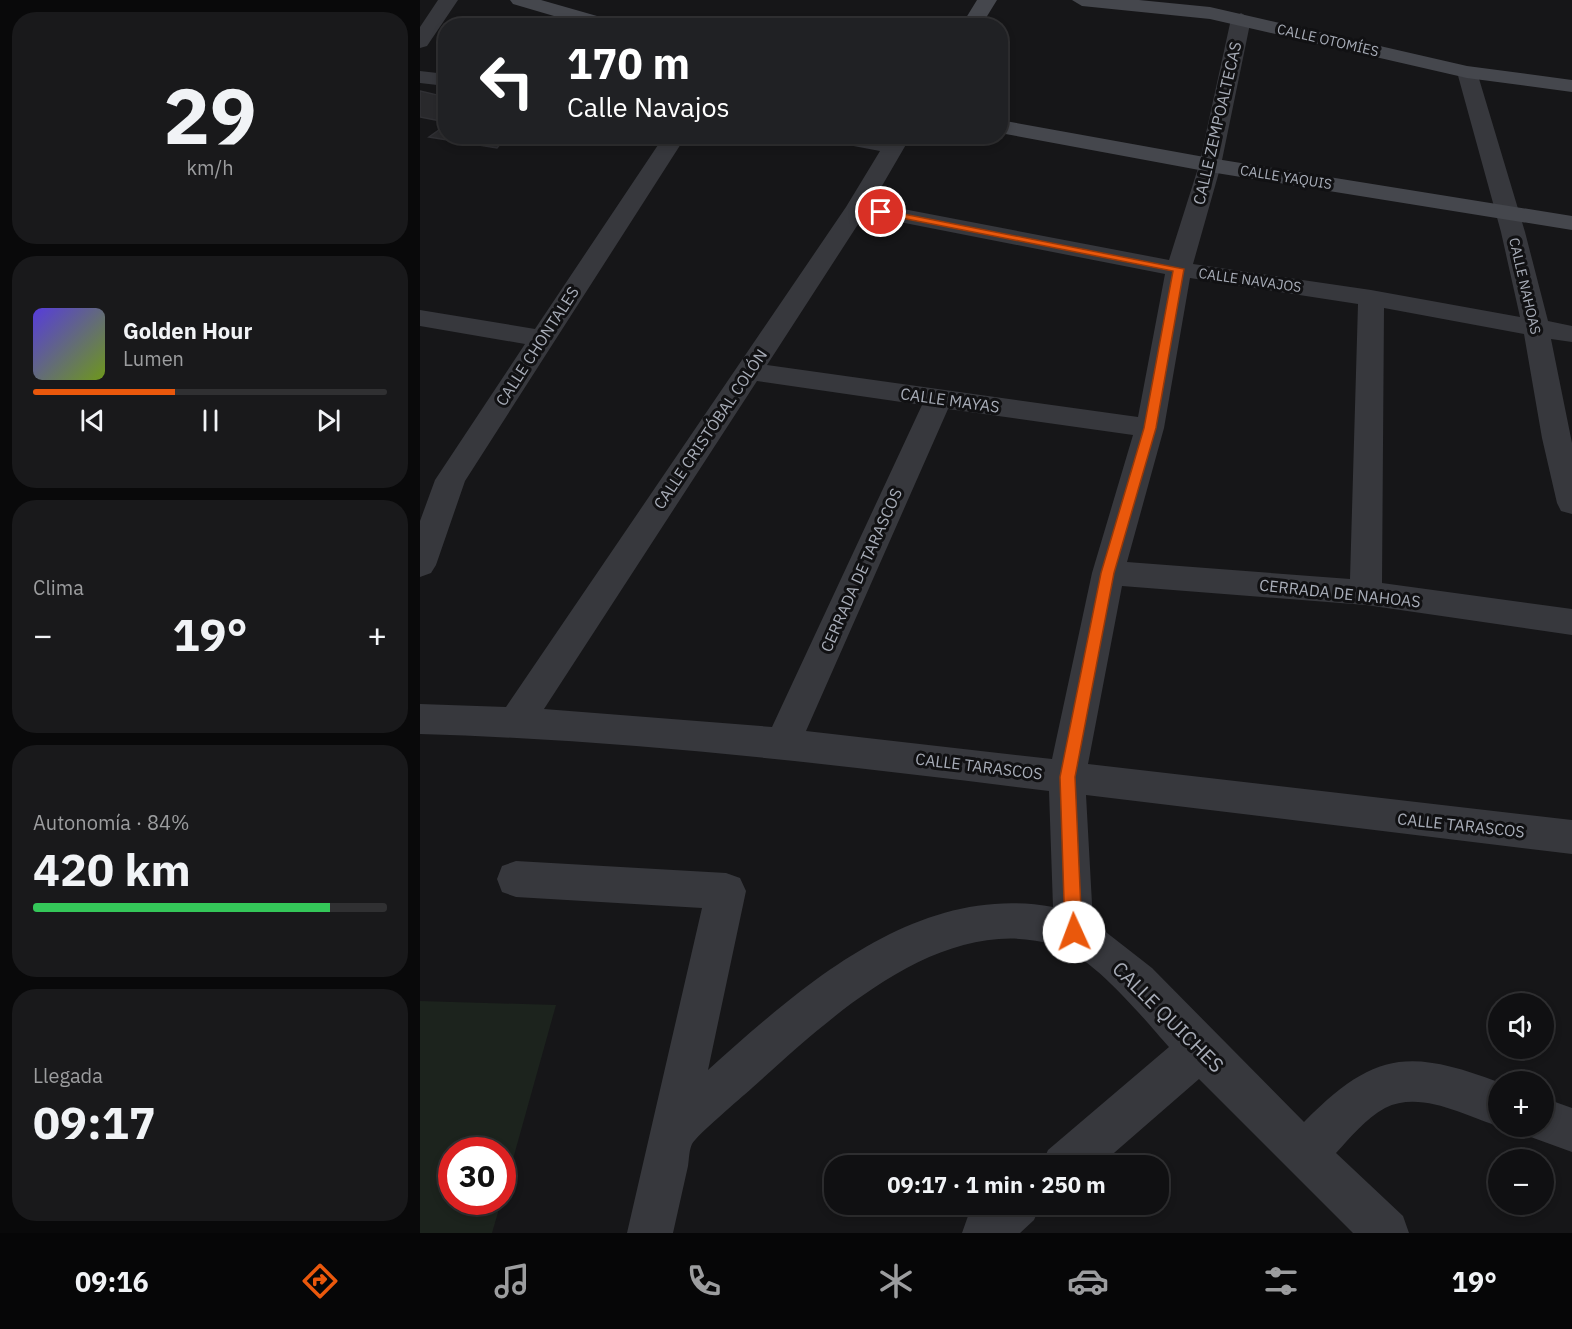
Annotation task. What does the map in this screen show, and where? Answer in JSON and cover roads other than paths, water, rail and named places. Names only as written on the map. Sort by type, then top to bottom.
[{"type":"street","points":[[420,42],[448,0]]},
{"type":"street","points":[[520,0],[583,18]]},
{"type":"street","points":[[976,18],[987,0]]},
{"type":"street","name":"CALLE OTOMÍES","points":[[1082,0],[1176,8],[1241,19],[1467,72],[1572,86]]},
{"type":"street","name":"CALLE ZEMPOALTECAS","points":[[1074,932],[1067,777],[1108,573],[1150,428],[1179,269],[1210,165],[1241,19]]},
{"type":"street","name":"CALLE NAHOAS","points":[[1467,72],[1508,213],[1568,474],[1572,502]]},
{"type":"street","points":[[420,77],[438,79]]},
{"type":"street","name":"CALLE YAQUIS","points":[[1008,127],[1210,165],[1572,222]]},
{"type":"street","name":"CALLE CHONTALES","points":[[420,565],[450,480],[670,144]]},
{"type":"street","name":"CALLE CRISTÓBAL COLÓN","points":[[517,720],[858,207],[896,144]]},
{"type":"street","name":"CALLE NAVAJOS","points":[[858,207],[1179,269],[1371,298],[1572,334]]},
{"type":"street","points":[[1366,593],[1371,298]]},
{"type":"street","points":[[420,318],[542,339]]},
{"type":"street","name":"CALLE MAYAS","points":[[749,371],[1150,428]]},
{"type":"street","name":"CERRADA DE TARASCOS","points":[[783,742],[939,398]]},
{"type":"street","name":"CERRADA DE NAHOAS","points":[[1108,573],[1366,593],[1572,622]]},
{"type":"street","name":"CALLE TARASCOS","points":[[420,719],[517,720],[783,742],[1332,811],[1572,837]]},
{"type":"street","points":[[516,879],[726,891],[675,1129],[650,1233]]},
{"type":"street","name":"CALLE QUICHES","points":[[675,1129],[786,1031],[862,973],[907,946],[952,929],[993,921],[1035,922],[1074,932],[1122,966],[1200,1049],[1386,1233]]},
{"type":"street","points":[[1077,1155],[1200,1049]]},
{"type":"street","points":[[1304,1154],[1367,1094],[1400,1080],[1443,1084],[1488,1100]]},
{"type":"street","points":[[1554,1124],[1572,1130]]},
{"type":"street","points":[[985,1233],[1005,1215]]}]
